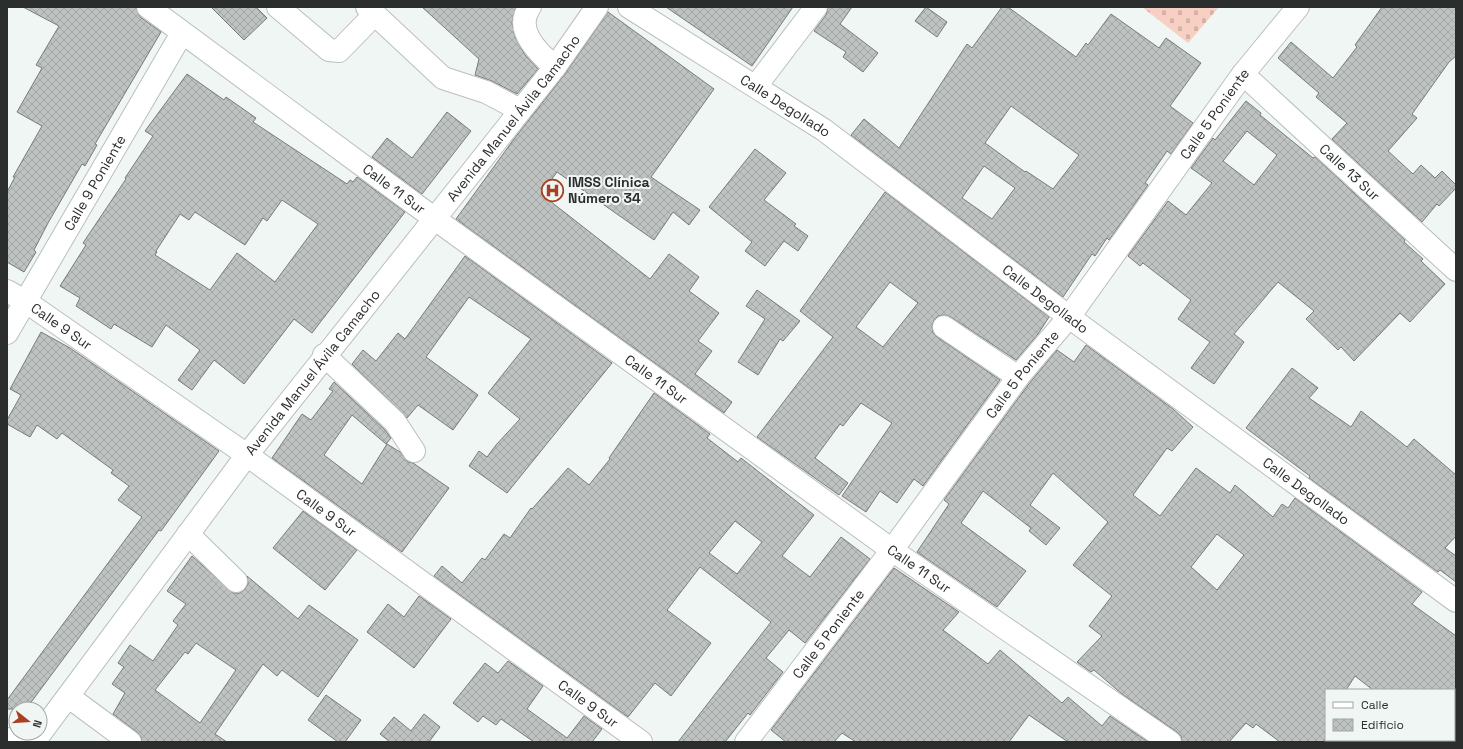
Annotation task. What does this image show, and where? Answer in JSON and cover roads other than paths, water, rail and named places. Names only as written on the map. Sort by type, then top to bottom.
[{"type":"street","name":"Calle 11 Sur","points":[[148,7],[435,219],[892,550],[1170,742]]},
{"type":"street","points":[[278,7],[328,50],[339,51],[371,11],[443,78],[486,92],[520,110]]},
{"type":"street","points":[[530,7],[525,13],[523,25],[527,35],[542,56],[555,66]]},
{"type":"street","name":"Avenida Manuel Ávila Camacho","points":[[34,742],[69,697],[247,455],[324,355],[435,219],[555,66],[597,7]]},
{"type":"street","name":"Calle Degollado","points":[[629,7],[824,130],[1069,317],[1456,601]]},
{"type":"street","points":[[756,86],[816,7]]},
{"type":"street","name":"Calle 5 Poniente","points":[[746,742],[892,550],[1018,378],[1069,317],[1243,74],[1298,7]]},
{"type":"street","name":"Calle 9 Poniente","points":[[7,333],[16,296],[182,33]]},
{"type":"street","name":"Calle 13 Sur","points":[[1243,74],[1456,270]]},
{"type":"street","name":"Calle 9 Sur","points":[[16,296],[247,455],[641,742]]},
{"type":"street","points":[[944,327],[1018,378]]},
{"type":"street","points":[[324,355],[395,422],[414,451]]},
{"type":"street","points":[[188,534],[236,581]]},
{"type":"street","points":[[69,697],[130,742]]},
{"type":"street","points":[[7,739],[13,742]]},
{"type":"place","name":"IMSS Clínica Número 34","points":[[553,190]]}]
